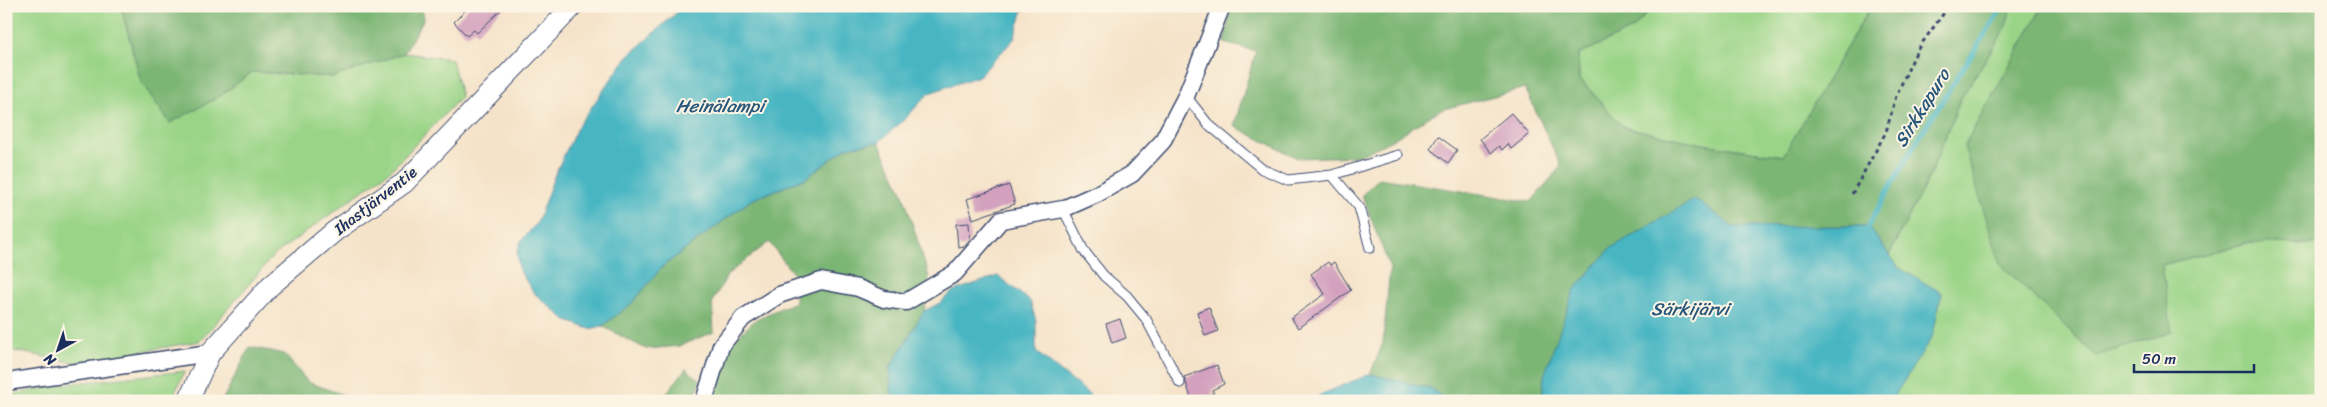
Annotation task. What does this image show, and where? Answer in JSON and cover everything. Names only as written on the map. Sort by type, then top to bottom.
[{"type":"street","name":"Ihastjärventie","points":[[188,401],[210,353],[270,286],[335,231],[404,183],[573,6]]},
{"type":"street","points":[[704,401],[721,346],[743,318],[779,295],[821,281],[858,288],[884,299],[906,302],[955,274],[1001,220],[1063,209],[1097,194],[1132,174],[1162,142],[1186,96],[1222,6]]},
{"type":"street","points":[[6,382],[210,353]]},
{"type":"lane","points":[[1186,96],[1208,124],[1262,169],[1288,180],[1332,175],[1398,155]]},
{"type":"lane","points":[[1332,175],[1359,207],[1370,248]]},
{"type":"lane","points":[[1063,209],[1084,251],[1104,276],[1127,296],[1146,319],[1180,383]]},
{"type":"path","points":[[1852,194],[1886,132],[1896,96],[1917,50],[1949,6]]},
{"type":"green space","points":[[6,6],[121,6],[141,82],[219,97],[252,72],[334,77],[404,53],[452,59],[461,97],[390,171],[274,255],[200,341],[75,363],[6,349]]},
{"type":"green space","points":[[121,6],[422,6],[423,20],[404,53],[334,77],[252,72],[219,97],[170,123],[141,82]]},
{"type":"green space","points":[[1231,6],[1653,6],[1634,28],[1578,55],[1579,78],[1623,127],[1703,144],[1783,156],[1871,6],[2012,6],[2005,29],[1961,98],[1930,175],[1889,255],[1868,226],[1733,227],[1544,376],[1542,401],[1446,401],[1432,389],[1370,374],[1383,343],[1390,268],[1362,195],[1379,178],[1531,202],[1561,166],[1525,88],[1440,110],[1392,140],[1359,156],[1297,158],[1234,126],[1256,51],[1224,43]]},
{"type":"green space","points":[[1653,6],[1871,6],[1784,156],[1703,144],[1623,127],[1579,78],[1578,55],[1634,28]]},
{"type":"green space","points":[[2012,6],[2043,6],[1964,146],[2161,265],[2247,243],[2321,244],[2321,401],[1891,401],[1932,337],[1942,293],[1899,268],[1889,255],[1930,175],[1961,98],[2005,29]]},
{"type":"green space","points":[[2043,6],[2321,6],[2321,244],[2247,243],[2162,265],[2172,332],[2096,356],[2000,264],[1964,146]]},
{"type":"green space","points":[[879,142],[903,194],[929,277],[924,311],[890,368],[892,401],[714,401],[728,346],[756,319],[795,302],[795,276],[769,242],[728,274],[712,302],[714,332],[679,346],[646,349],[602,326],[632,303],[662,267],[751,200],[806,178],[847,147]]},
{"type":"green space","points":[[250,347],[284,354],[308,382],[351,398],[348,401],[222,401]]},
{"type":"green space","points":[[686,369],[701,381],[692,401],[660,401]]},
{"type":"green space","points":[[185,371],[171,401],[6,401],[6,396],[57,385]]},
{"type":"water","name":"Heinälampi","points":[[684,6],[1024,6],[1014,39],[979,76],[929,93],[905,119],[879,142],[847,147],[806,178],[751,200],[662,267],[632,303],[602,326],[590,329],[567,321],[534,293],[519,270],[517,252],[521,241],[537,223],[555,174],[578,126],[627,57]]},
{"type":"water","name":"Särkijärvi","points":[[1695,199],[1733,227],[1868,226],[1899,268],[1942,293],[1932,337],[1891,401],[1542,401],[1544,376],[1574,290],[1611,248]]},
{"type":"water","points":[[998,276],[1030,301],[1036,321],[1036,352],[1090,395],[1092,401],[892,401],[890,368],[924,311],[940,303],[953,291]]},
{"type":"water","points":[[1370,374],[1432,389],[1446,401],[1312,401],[1322,394]]},
{"type":"building","points":[[470,6],[505,6],[477,33],[474,30],[467,36],[454,22]]},
{"type":"building","points":[[1511,113],[1529,134],[1511,149],[1508,144],[1502,150],[1499,146],[1491,153],[1480,139]]},
{"type":"building","points":[[1438,136],[1457,150],[1448,163],[1430,149]]},
{"type":"building","points":[[1009,185],[1015,204],[973,219],[967,199]]},
{"type":"building","points":[[969,223],[970,240],[965,246],[958,247],[956,224]]},
{"type":"building","points":[[1328,262],[1330,265],[1334,262],[1351,290],[1298,328],[1291,318],[1325,294],[1311,274]]},
{"type":"building","points":[[1209,307],[1218,331],[1205,336],[1197,312]]},
{"type":"building","points":[[1120,319],[1126,338],[1112,343],[1106,324]]},
{"type":"building","points":[[1217,365],[1224,384],[1212,390],[1214,393],[1192,401],[1184,377]]},
{"type":"waterway","name":"Sirkkapuro","points":[[1868,226],[1916,142],[2003,6]]}]
